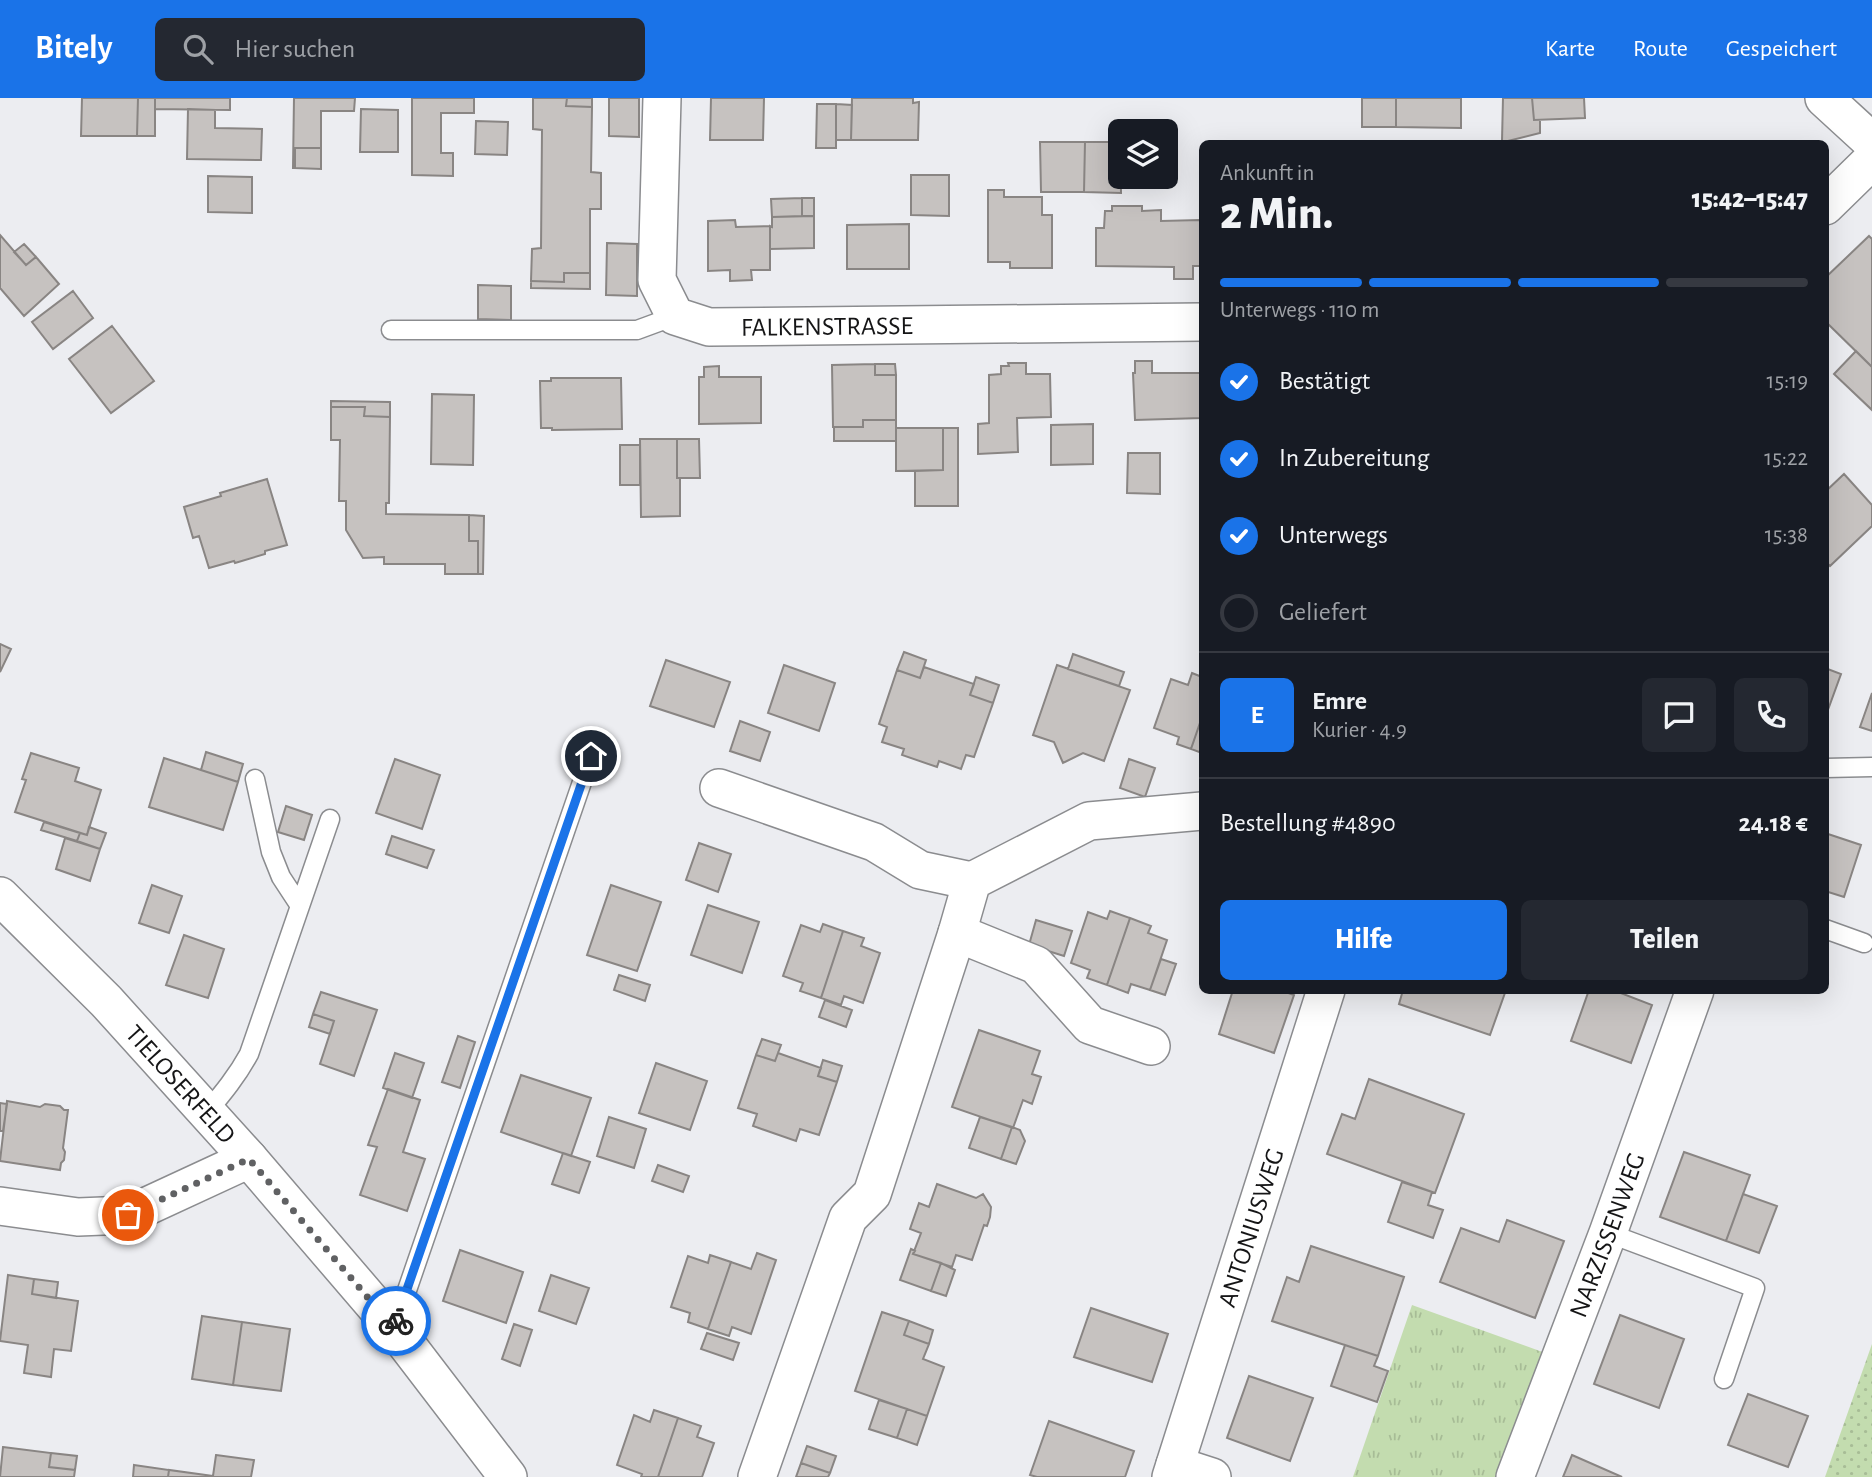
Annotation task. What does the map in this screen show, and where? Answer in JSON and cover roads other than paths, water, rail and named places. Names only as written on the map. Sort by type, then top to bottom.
[{"type":"street","points":[[662,98],[657,280],[675,316]]},
{"type":"street","points":[[1824,98],[1872,142]]},
{"type":"street","points":[[1829,202],[1872,160]]},
{"type":"street","name":"FALKENSTRASSE","points":[[675,316],[709,327],[1199,322]]},
{"type":"street","points":[[719,788],[874,842],[920,870],[972,881],[1088,821],[1199,811]]},
{"type":"street","points":[[757,1477],[848,1218],[872,1194],[972,881]]},
{"type":"street","name":"TIELOSERFELD","points":[[0,896],[106,1001],[249,1159],[394,1328],[508,1477]]},
{"type":"street","points":[[957,933],[1036,965],[1090,1024],[1151,1046]]},
{"type":"street","name":"ANTONIUSWEG","points":[[1212,1477],[1173,1471],[1325,994]]},
{"type":"street","name":"NARZISSENWEG","points":[[1515,1477],[1608,1233],[1694,994]]},
{"type":"street","points":[[0,1206],[78,1217],[128,1215],[249,1159]]},
{"type":"lane","points":[[391,330],[637,330],[675,316]]},
{"type":"lane","points":[[394,1328],[591,756]]},
{"type":"lane","points":[[1829,768],[1872,767]]},
{"type":"lane","points":[[255,779],[271,852],[281,877],[300,906]]},
{"type":"lane","points":[[207,1112],[233,1081],[249,1054],[330,820]]},
{"type":"lane","points":[[1829,930],[1864,943]]},
{"type":"lane","points":[[1608,1233],[1755,1288],[1724,1379]]}]
